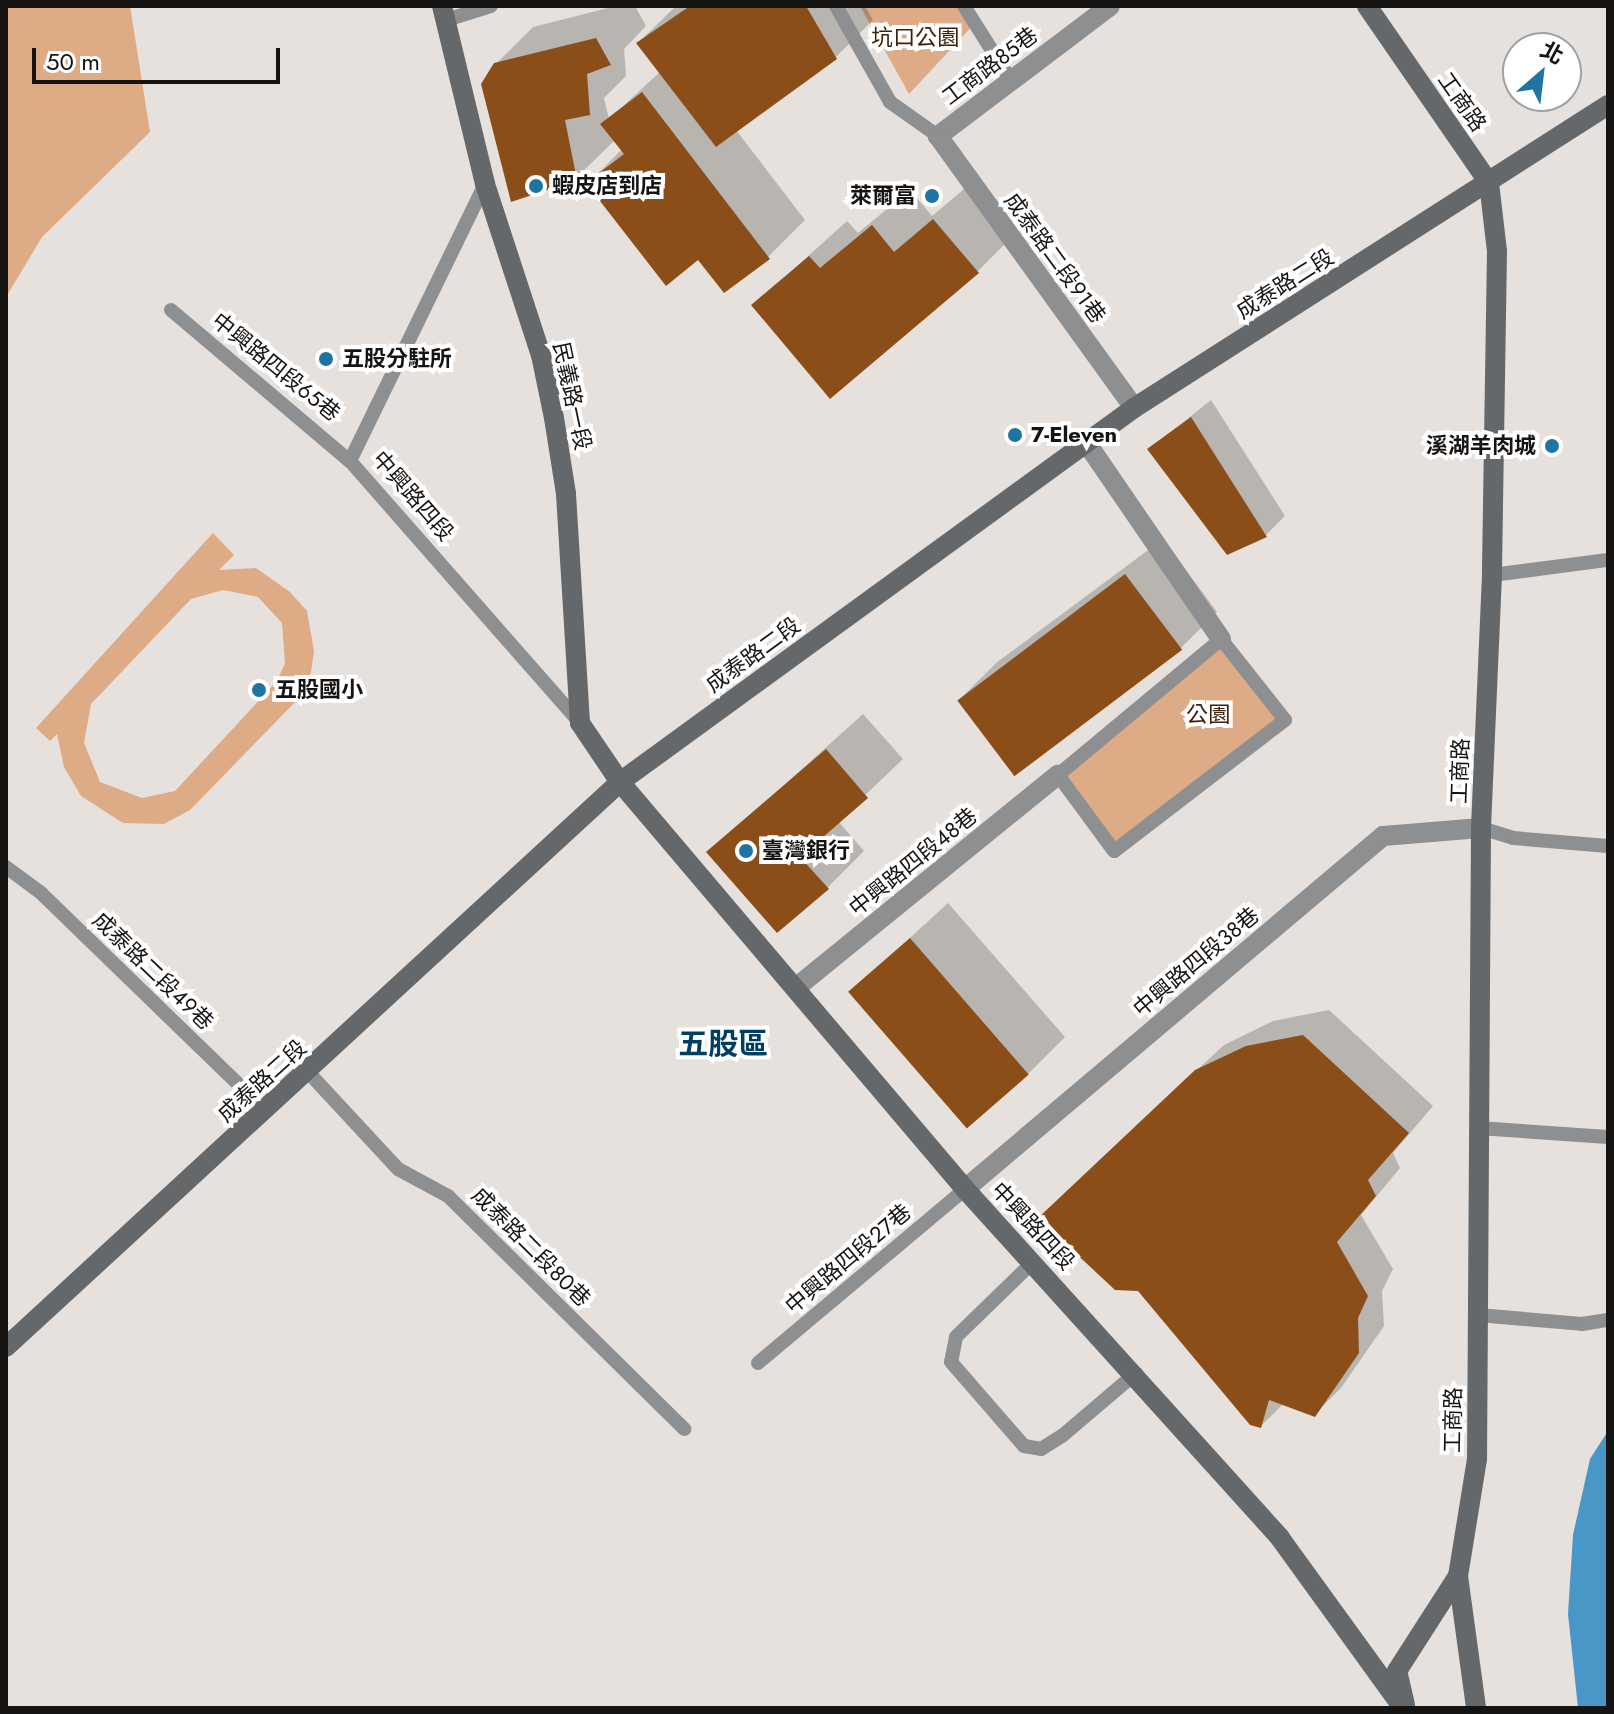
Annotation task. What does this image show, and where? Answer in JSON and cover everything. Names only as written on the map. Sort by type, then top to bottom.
[{"type":"main road","name":"工商路","points":[[1367,6],[1489,183],[1497,251],[1492,575],[1481,828],[1477,1459],[1458,1576],[1476,1708]]},
{"type":"main road","name":"民義路一段","points":[[444,13],[485,184],[541,355],[554,418],[566,494],[580,723]]},
{"type":"main road","name":"成泰路二段","points":[[6,1347],[620,782],[1134,408],[1608,105]]},
{"type":"main road","points":[[580,723],[620,782]]},
{"type":"main road","name":"中興路四段","points":[[620,782],[798,986],[965,1189],[1136,1373],[1280,1538],[1404,1708]]},
{"type":"main road","name":"工商路","points":[[1404,1708],[1397,1671],[1458,1576]]},
{"type":"street","name":"工商路85巷","points":[[938,136],[1110,6]]},
{"type":"street","name":"成泰路二段91巷","points":[[938,136],[1134,408]]},
{"type":"street","points":[[1086,442],[1221,639]]},
{"type":"street","name":"中興路四段48巷","points":[[798,986],[1058,775]]},
{"type":"street","name":"中興路四段38巷","points":[[965,1189],[1383,836],[1481,828]]},
{"type":"lane","name":"民義路一段","points":[[444,13],[491,6]]},
{"type":"lane","points":[[836,6],[890,102],[938,136]]},
{"type":"lane","points":[[964,6],[1010,79]]},
{"type":"lane","name":"中興路四段","points":[[485,184],[350,461],[580,723]]},
{"type":"lane","name":"中興路四段65巷","points":[[171,310],[350,461]]},
{"type":"lane","points":[[1492,575],[1608,560]]},
{"type":"lane","points":[[1058,775],[1114,851],[1285,720],[1221,639]]},
{"type":"lane","name":"中興路四段48巷","points":[[1058,775],[1221,639]]},
{"type":"lane","points":[[1481,828],[1513,838],[1608,846]]},
{"type":"lane","name":"成泰路二段49巷","points":[[6,867],[41,893],[266,1111]]},
{"type":"lane","name":"成泰路二段80巷","points":[[308,1072],[398,1169],[448,1196],[684,1429]]},
{"type":"lane","points":[[1478,1128],[1608,1137]]},
{"type":"lane","name":"中興路四段27巷","points":[[758,1363],[965,1189]]},
{"type":"lane","points":[[1033,1262],[956,1337],[951,1362],[1024,1446],[1041,1449],[1062,1436],[1136,1373]]},
{"type":"lane","points":[[1478,1315],[1582,1324],[1608,1320]]},
{"type":"green space","points":[[6,6],[130,6],[150,132],[42,237],[6,297]]},
{"type":"green space","name":"坑口公園","points":[[860,6],[967,6],[976,22],[909,94]]},
{"type":"green space","points":[[213,533],[234,555],[219,570],[256,568],[290,592],[307,611],[314,651],[303,694],[190,810],[164,824],[123,823],[81,796],[64,767],[57,734],[50,741],[36,728]],"holes":[[[223,590],[258,597],[282,623],[285,663],[277,681],[175,791],[142,798],[100,782],[84,743],[91,704],[191,599]]]},
{"type":"green space","name":"公園","points":[[1221,639],[1284,720],[1117,851],[1054,770]]},
{"type":"water","points":[[1608,1431],[1608,1708],[1578,1708],[1568,1614],[1573,1535],[1590,1459]]},
{"type":"building","points":[[690,6],[806,6],[837,59],[716,147],[636,43]]},
{"type":"building","points":[[596,38],[611,65],[587,74],[590,115],[565,120],[577,180],[511,202],[481,84],[494,63]]},
{"type":"building","points":[[642,92],[770,259],[724,293],[698,260],[666,286],[586,183],[624,154],[600,124]]},
{"type":"building","points":[[933,219],[979,273],[830,399],[751,305],[809,256],[820,268],[872,225],[894,252]]},
{"type":"building","points":[[1191,417],[1267,537],[1227,555],[1147,449]]},
{"type":"building","points":[[1125,574],[1182,650],[1014,776],[957,700]]},
{"type":"building","points":[[826,749],[868,798],[800,857],[829,889],[777,933],[706,852]]},
{"type":"building","points":[[910,938],[1029,1075],[967,1128],[848,992]]},
{"type":"building","points":[[1303,1035],[1409,1133],[1368,1180],[1376,1196],[1337,1242],[1368,1296],[1358,1318],[1359,1353],[1315,1417],[1269,1400],[1261,1428],[1250,1425],[1138,1291],[1115,1290],[1038,1218],[1195,1070],[1246,1046]]},
{"type":"place","name":"蝦皮店到店","points":[[536,186]]},
{"type":"place","name":"萊爾富","points":[[932,196]]},
{"type":"place","name":"五股分駐所","points":[[326,359]]},
{"type":"place","name":"7-Eleven","points":[[1015,435]]},
{"type":"place","name":"溪湖羊肉城","points":[[1552,446]]},
{"type":"place","name":"五股國小","points":[[259,690]]},
{"type":"place","name":"臺灣銀行","points":[[746,851]]},
{"type":"district","name":"五股區","points":[[723,1044]]}]
